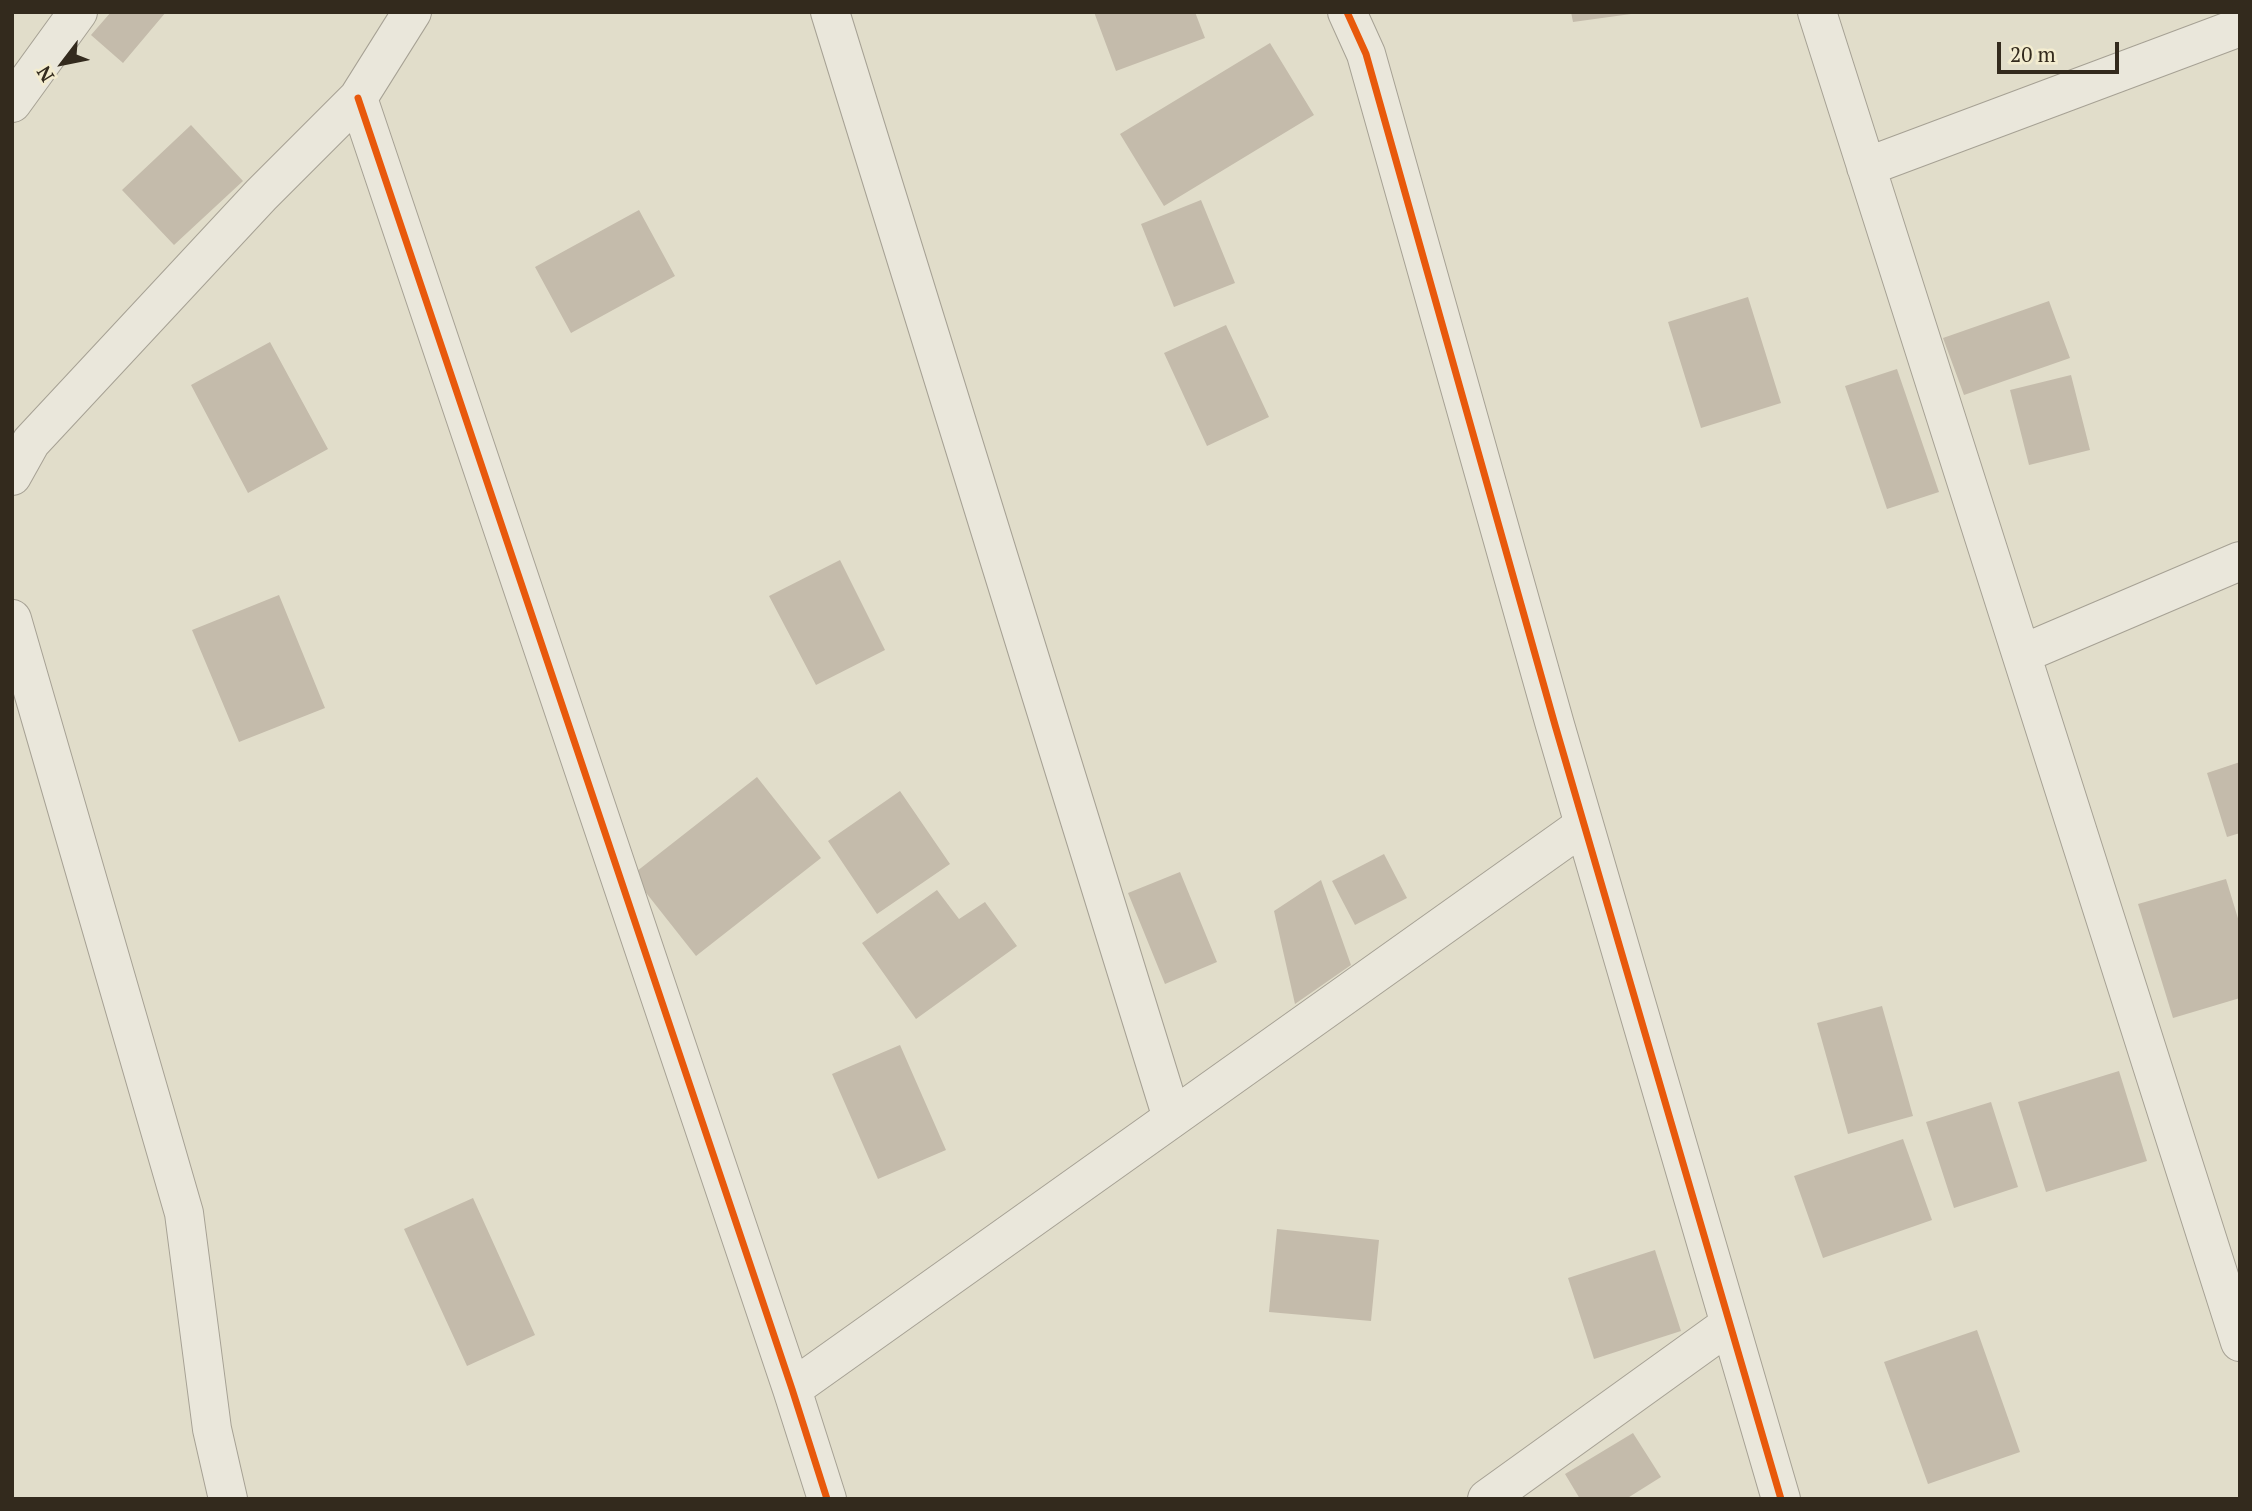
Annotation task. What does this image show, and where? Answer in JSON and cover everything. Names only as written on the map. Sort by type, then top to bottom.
[{"type":"street","points":[[12,103],[78,12]]},
{"type":"street","points":[[12,476],[31,442],[261,195],[358,98],[412,12]]},
{"type":"street","points":[[831,12],[1172,1118]]},
{"type":"street","points":[[1347,12],[1366,54],[1584,825],[1781,1499]]},
{"type":"street","points":[[1817,12],[2240,1342]]},
{"type":"street","points":[[1866,167],[2240,27]]},
{"type":"street","points":[[358,98],[827,1499]]},
{"type":"street","points":[[2022,654],[2240,561]]},
{"type":"street","points":[[12,619],[184,1213],[212,1429],[228,1499]]},
{"type":"street","points":[[792,1389],[1584,825]]},
{"type":"street","points":[[1487,1499],[1730,1324]]},
{"type":"building","points":[[111,12],[166,12],[123,63],[91,35]]},
{"type":"building","points":[[1094,12],[1195,12],[1205,38],[1116,71]]},
{"type":"building","points":[[1571,12],[1631,12],[1631,14],[1573,22]]},
{"type":"building","points":[[1270,43],[1314,115],[1164,206],[1120,134]]},
{"type":"building","points":[[191,125],[243,181],[174,245],[122,190]]},
{"type":"building","points":[[1201,200],[1235,283],[1174,307],[1141,224]]},
{"type":"building","points":[[639,210],[675,276],[571,333],[535,267]]},
{"type":"building","points":[[1748,297],[1781,403],[1701,428],[1668,322]]},
{"type":"building","points":[[2049,301],[2070,358],[1964,395],[1943,338]]},
{"type":"building","points":[[1226,325],[1269,417],[1207,446],[1164,353]]},
{"type":"building","points":[[270,342],[328,449],[248,493],[191,385]]},
{"type":"building","points":[[1897,369],[1939,492],[1887,509],[1845,386]]},
{"type":"building","points":[[2071,375],[2090,450],[2029,465],[2010,390]]},
{"type":"building","points":[[840,560],[885,650],[816,685],[769,596]]},
{"type":"building","points":[[279,595],[325,708],[239,742],[192,630]]},
{"type":"building","points":[[2240,762],[2240,833],[2227,837],[2207,773]]},
{"type":"building","points":[[757,777],[821,858],[696,956],[632,875]]},
{"type":"building","points":[[900,791],[950,864],[877,914],[828,841]]},
{"type":"building","points":[[1384,854],[1407,898],[1355,925],[1332,881]]},
{"type":"building","points":[[1180,872],[1217,962],[1165,984],[1128,893]]},
{"type":"building","points":[[2226,879],[2240,925],[2240,998],[2173,1018],[2138,904]]},
{"type":"building","points":[[1321,880],[1351,965],[1295,1004],[1274,911]]},
{"type":"building","points":[[937,890],[959,919],[985,902],[1017,946],[916,1019],[862,943]]},
{"type":"building","points":[[1882,1006],[1913,1116],[1848,1134],[1817,1023]]},
{"type":"building","points":[[900,1045],[946,1150],[878,1179],[832,1074]]},
{"type":"building","points":[[2119,1071],[2147,1161],[2046,1192],[2018,1102]]},
{"type":"building","points":[[1991,1102],[2018,1187],[1954,1208],[1926,1122]]},
{"type":"building","points":[[1903,1139],[1932,1220],[1823,1258],[1794,1176]]},
{"type":"building","points":[[473,1198],[535,1335],[467,1366],[404,1229]]},
{"type":"building","points":[[1277,1229],[1379,1240],[1371,1321],[1269,1312]]},
{"type":"building","points":[[1655,1250],[1681,1331],[1594,1359],[1568,1278]]},
{"type":"building","points":[[1977,1330],[2020,1452],[1928,1484],[1884,1362]]},
{"type":"building","points":[[1633,1433],[1661,1477],[1626,1499],[1580,1499],[1565,1474]]},
{"type":"cycle path","points":[[1347,12],[1366,54],[1555,725],[1781,1499]]},
{"type":"cycle path","points":[[358,98],[827,1499]]}]
